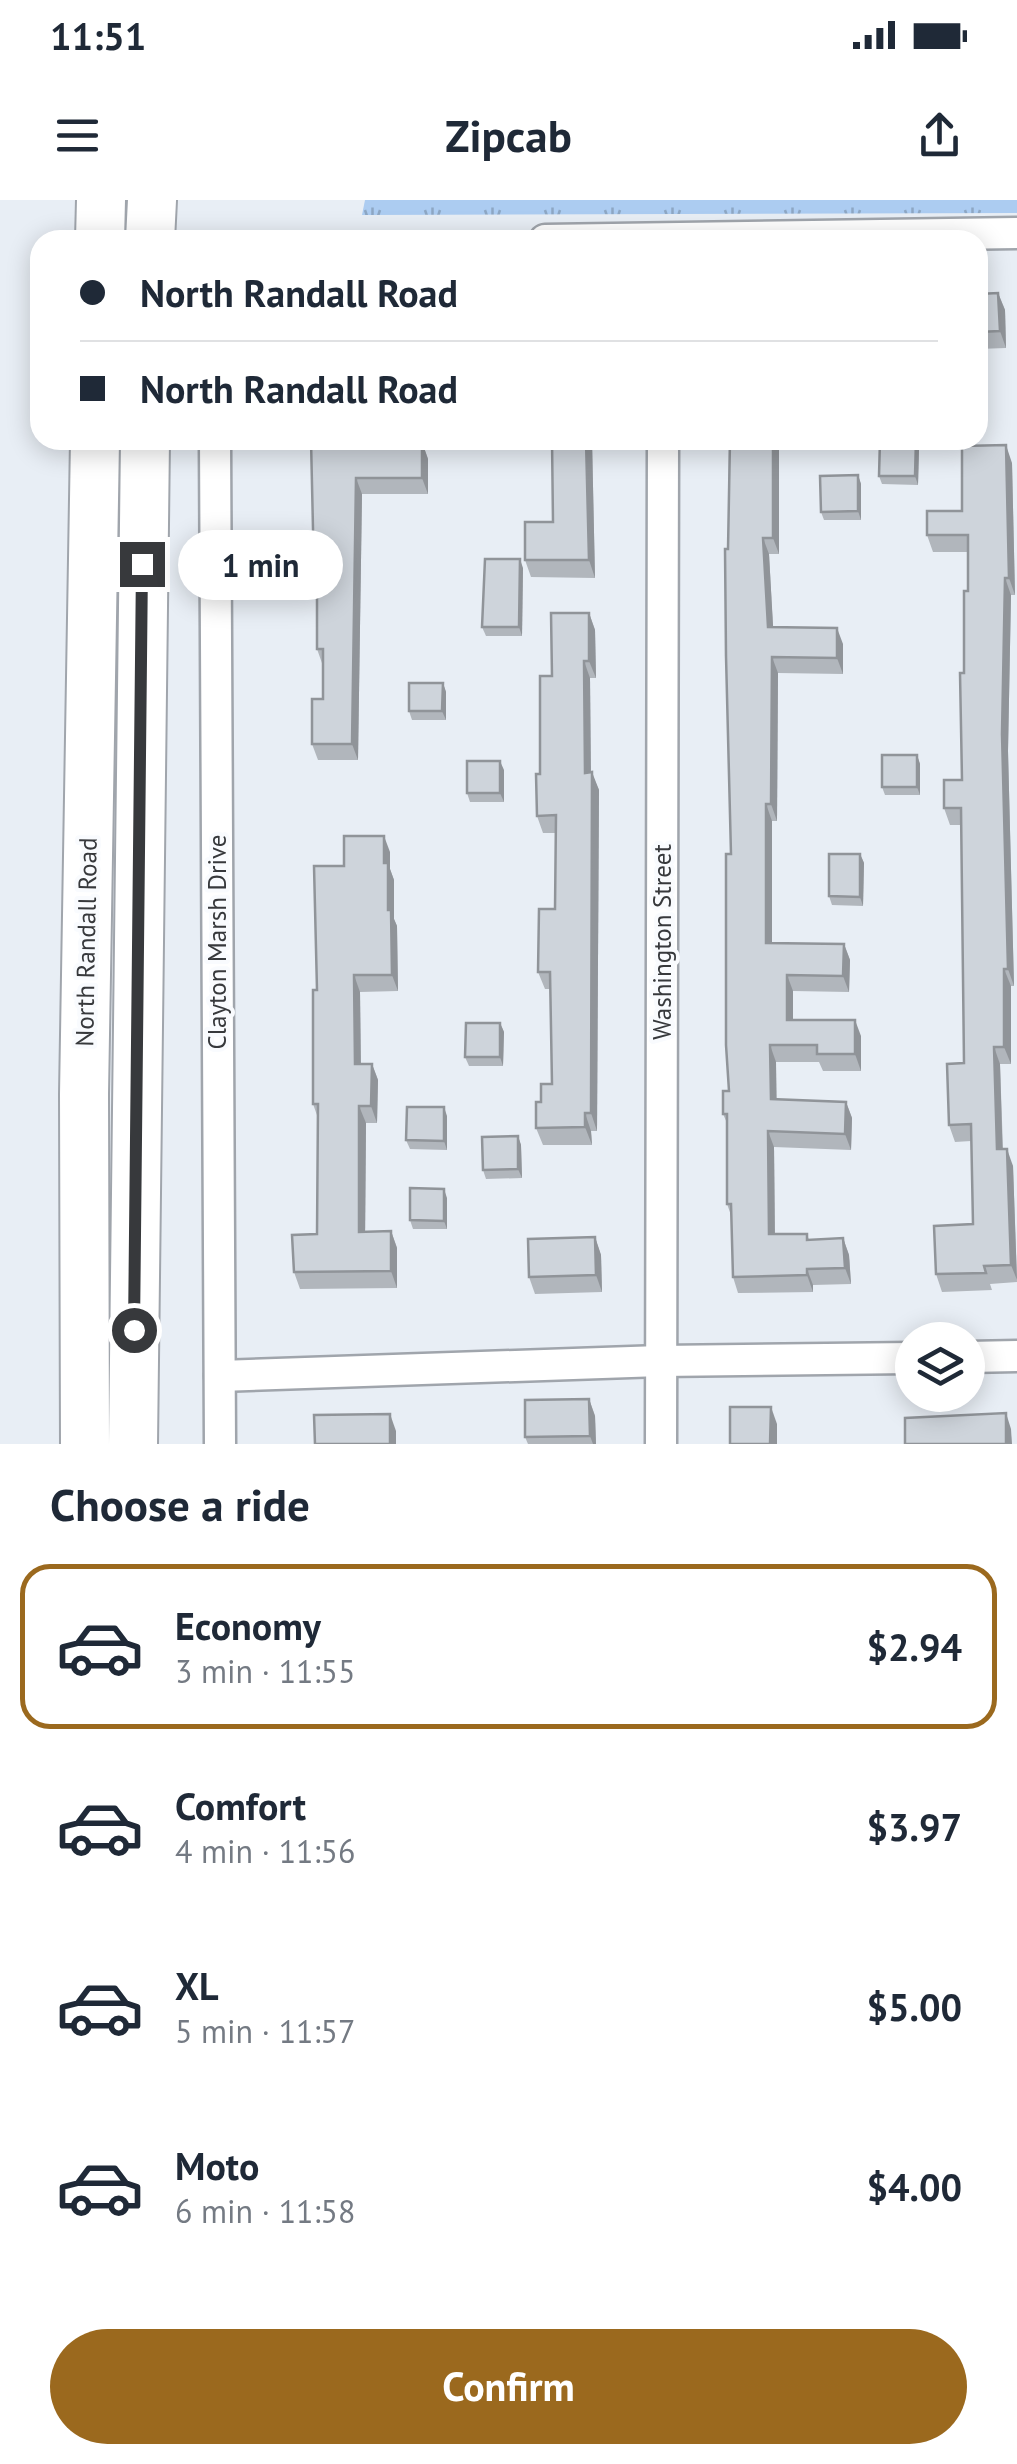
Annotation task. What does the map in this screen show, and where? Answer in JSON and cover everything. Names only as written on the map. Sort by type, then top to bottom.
[{"type":"main road","points":[[100,230],[101,200]]},
{"type":"main road","points":[[150,230],[152,200]]},
{"type":"main road","name":"North Randall Road","points":[[85,1444],[84,1094],[95,450]]},
{"type":"main road","name":"North Randall Road","points":[[132,1444],[145,450]]},
{"type":"street","points":[[988,233],[1017,233]]},
{"type":"street","name":"Clayton Marsh Drive","points":[[215,450],[220,1444]]},
{"type":"street","name":"Washington Street","points":[[662,1444],[663,450]]},
{"type":"street","points":[[985,1357],[1017,1356]]},
{"type":"street","points":[[220,1376],[660,1361],[895,1358]]},
{"type":"green space","points":[[365,200],[1017,200],[1017,213],[362,215]]},
{"type":"building","points":[[998,293],[1000,331],[988,332],[988,294]]},
{"type":"building","points":[[988,445],[1006,445],[1009,578],[1005,578],[1002,734],[1008,969],[1004,969],[1004,1047],[994,1047],[997,1149],[1007,1149],[1011,1265],[984,1266],[986,1273],[936,1274],[934,1226],[973,1224],[971,1124],[949,1125],[947,1064],[964,1063],[961,808],[944,808],[944,780],[962,780],[960,673],[964,673],[968,535],[927,535],[927,511],[962,511],[962,450],[988,450]]},
{"type":"building","points":[[311,450],[422,450],[422,478],[356,478],[352,744],[312,744],[312,699],[323,699],[323,649],[317,649]]},
{"type":"building","points":[[552,450],[586,450],[589,560],[525,560],[525,522],[553,522]]},
{"type":"building","points":[[730,450],[773,450],[773,538],[763,538],[768,627],[837,628],[837,658],[772,657],[766,943],[844,944],[843,976],[787,975],[787,1020],[855,1020],[855,1054],[817,1054],[817,1045],[770,1045],[771,1099],[846,1102],[845,1134],[768,1131],[769,1234],[807,1234],[807,1240],[843,1238],[845,1268],[807,1269],[807,1275],[733,1277],[731,1204],[727,1204],[727,1114],[723,1114],[723,1091],[729,1091]]},
{"type":"building","points":[[880,450],[916,450],[915,476],[879,476]]},
{"type":"building","points":[[858,475],[858,511],[821,512],[820,476]]},
{"type":"building","points":[[485,559],[520,559],[519,627],[482,627]]},
{"type":"building","points":[[551,613],[589,613],[589,661],[584,661],[585,773],[592,772],[591,1113],[585,1113],[585,1127],[536,1128],[541,1084],[552,1084],[550,972],[538,972],[539,909],[555,909],[556,815],[537,816],[536,774],[540,774],[540,676],[552,676]]},
{"type":"building","points":[[409,683],[443,683],[442,711],[409,711]]},
{"type":"building","points":[[882,755],[917,755],[917,787],[882,787]]},
{"type":"building","points":[[467,761],[500,761],[500,793],[467,793]]},
{"type":"building","points":[[344,836],[384,836],[384,863],[388,863],[392,975],[354,975],[355,1064],[372,1064],[371,1106],[359,1106],[359,1232],[391,1231],[391,1271],[294,1272],[292,1235],[317,1234],[314,866],[344,866]]},
{"type":"building","points":[[829,854],[860,854],[860,897],[829,896]]},
{"type":"building","points":[[466,1023],[500,1023],[500,1057],[465,1057]]},
{"type":"building","points":[[407,1107],[444,1107],[444,1141],[406,1140]]},
{"type":"building","points":[[518,1136],[518,1169],[483,1170],[482,1137]]},
{"type":"building","points":[[410,1188],[444,1189],[444,1221],[410,1220]]},
{"type":"building","points":[[595,1237],[596,1275],[529,1277],[528,1239]]},
{"type":"building","points":[[589,1399],[590,1436],[525,1437],[525,1400]]},
{"type":"building","points":[[730,1407],[771,1407],[770,1444],[730,1444]]},
{"type":"building","points":[[1006,1413],[1006,1444],[905,1444],[905,1418]]},
{"type":"building","points":[[390,1414],[390,1444],[315,1444],[314,1415]]},
{"type":"route","points":[[134,1330],[142,564]]}]
